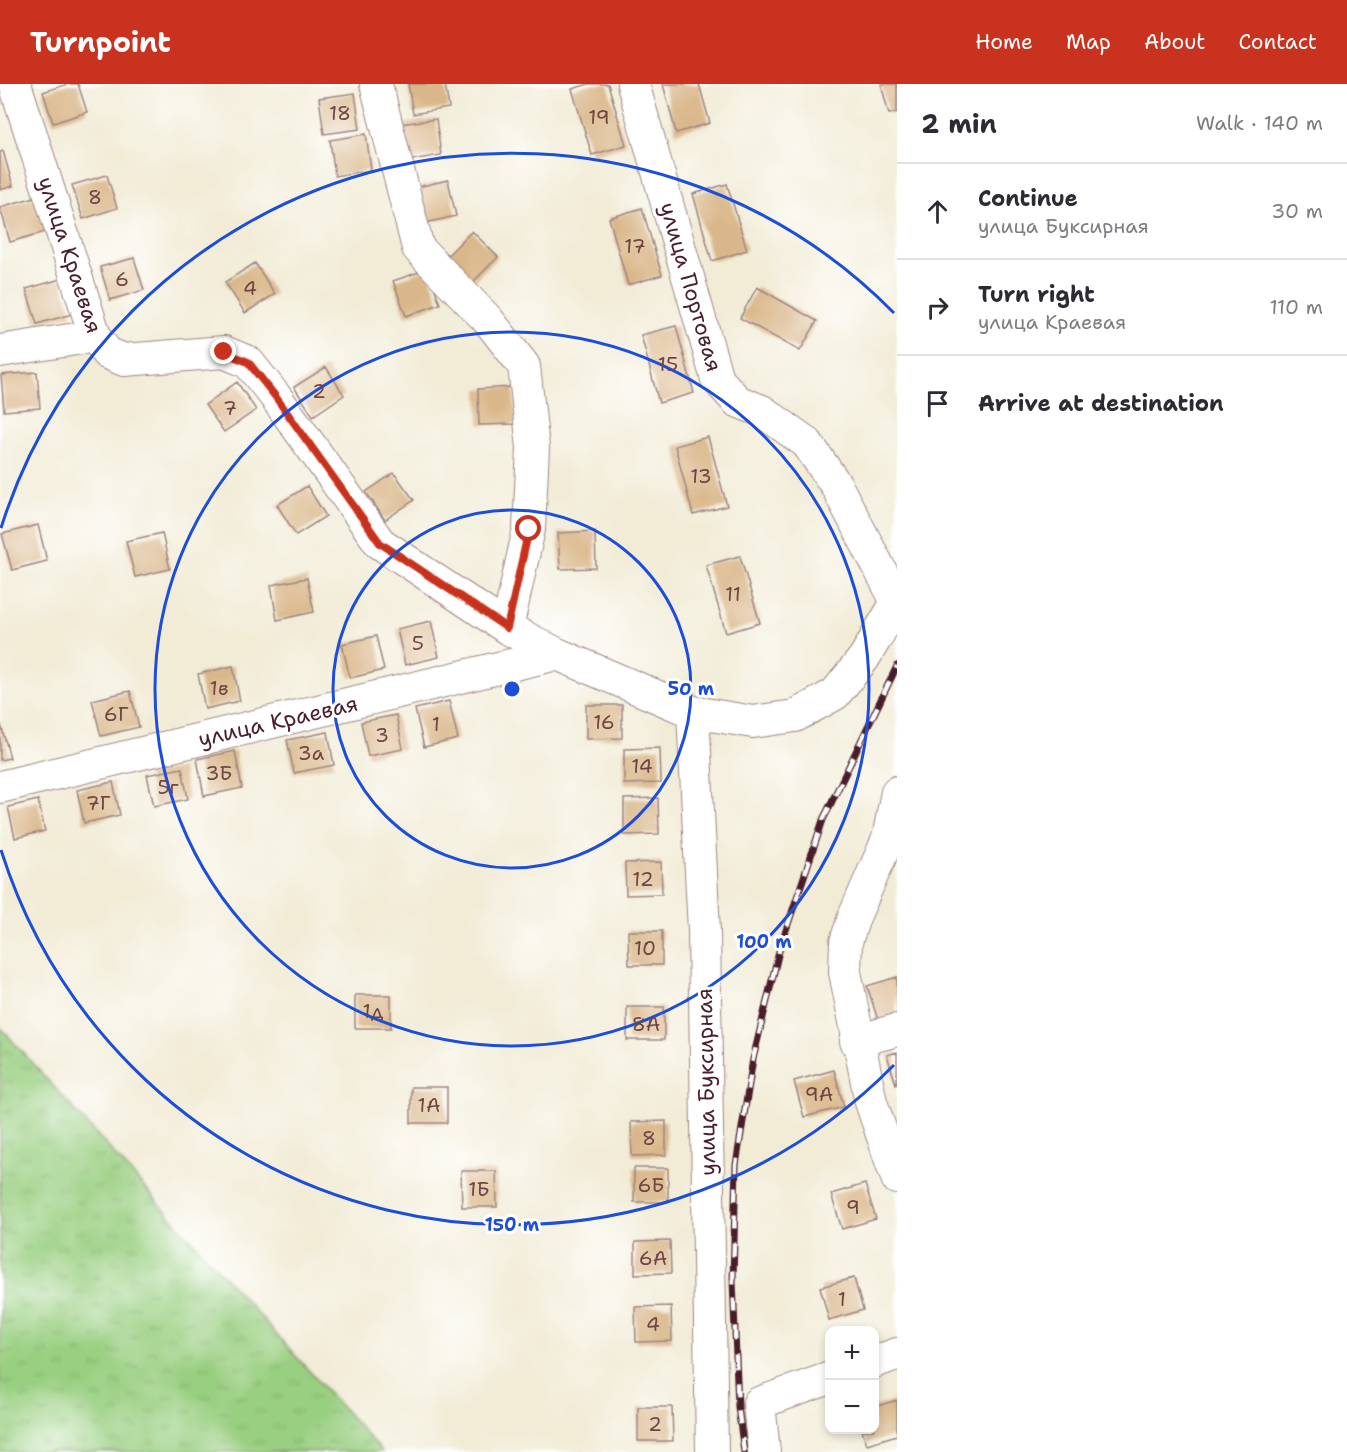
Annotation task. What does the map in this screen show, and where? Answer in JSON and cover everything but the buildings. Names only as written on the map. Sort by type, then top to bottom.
[{"type":"street","name":"улица Краевая","points":[[15,84],[95,336],[107,353],[124,360],[224,352],[248,362],[380,543],[507,628],[557,654],[693,712],[753,722],[795,716],[835,694],[864,658],[897,602]]},
{"type":"street","points":[[376,84],[418,248],[444,278],[488,320],[524,366],[532,448],[529,529],[507,628]]},
{"type":"street","name":"улица Портовая","points":[[633,84],[717,379],[737,401],[762,411],[807,443],[836,485],[897,602]]},
{"type":"street","points":[[0,351],[95,336]]},
{"type":"street","name":"улица Краевая","points":[[0,787],[557,654]]},
{"type":"street","name":"улица Буксирная","points":[[693,712],[704,932],[712,1452]]},
{"type":"street","points":[[897,792],[888,839],[854,917],[846,942],[845,972],[856,1041],[871,1102],[897,1178]]},
{"type":"street","points":[[856,1041],[897,1030]]},
{"type":"street","points":[[879,1360],[897,1354]]},
{"type":"street","points":[[764,1452],[759,1403],[825,1380]]},
{"type":"green space","points":[[0,1027],[382,1452],[0,1452]]},
{"type":"railway","points":[[744,1452],[738,1407],[733,1280],[736,1165],[753,1059],[779,951],[823,820],[897,666]]},
{"type":"route","points":[[224,352],[248,362],[380,543],[507,628],[529,529]]}]
